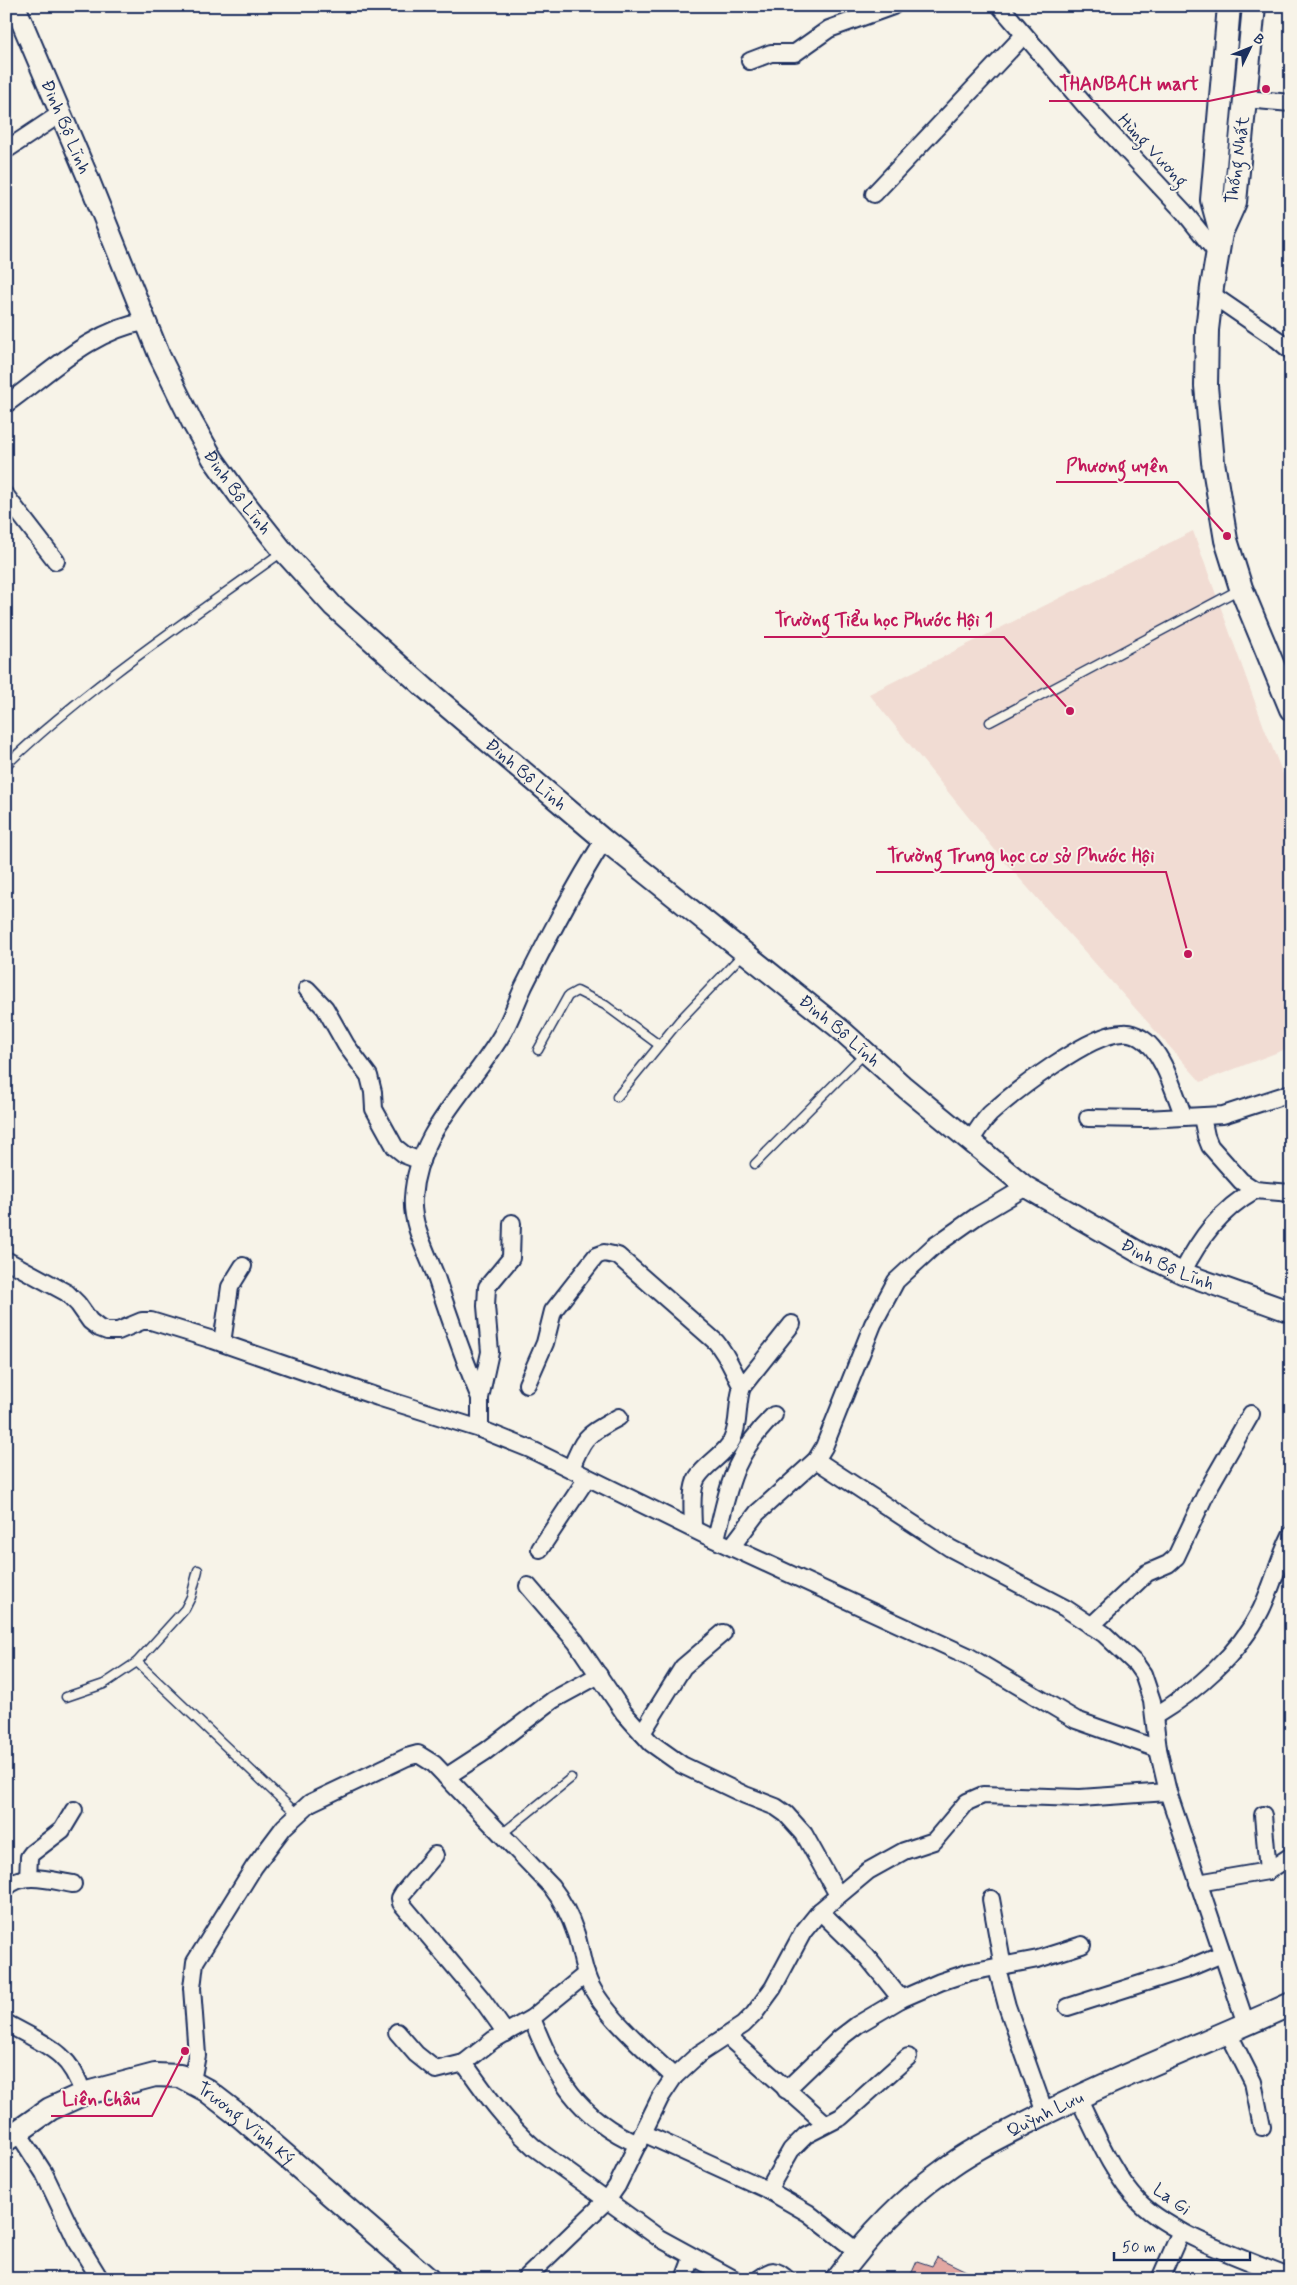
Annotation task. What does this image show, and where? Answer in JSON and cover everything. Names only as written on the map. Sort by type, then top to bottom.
[{"type":"main road","name":"Thống Nhất","points":[[1219,243],[1212,200],[1229,6]]},
{"type":"main road","name":"Thống Nhất","points":[[1219,243],[1235,202],[1254,6]]},
{"type":"main road","points":[[1219,243],[1211,294],[1205,367],[1210,440],[1224,530],[1241,588],[1291,709]]},
{"type":"main road","name":"Quỳnh Lưu","points":[[837,2279],[858,2252],[904,2204],[943,2170],[989,2142],[1078,2097],[1291,2004]]},
{"type":"main road","name":"Trương Vĩnh Ký","points":[[12,2135],[50,2109],[83,2094],[155,2075],[180,2076],[222,2101],[422,2277]]},
{"type":"street","name":"Đinh Bộ Lĩnh","points":[[15,6],[145,322],[182,405],[213,459],[238,494],[283,551],[333,606],[360,632],[604,840],[866,1052],[970,1142],[1026,1187],[1140,1253],[1182,1273],[1291,1312]]},
{"type":"street","points":[[750,62],[771,52],[795,53],[829,29],[893,6]]},
{"type":"street","name":"Hùng Vương","points":[[1000,6],[1089,110],[1184,212],[1219,243]]},
{"type":"street","points":[[874,194],[1024,35]]},
{"type":"street","points":[[1246,99],[1291,103]]},
{"type":"street","points":[[6,150],[60,114]]},
{"type":"street","points":[[1211,294],[1291,351]]},
{"type":"street","points":[[6,404],[94,339],[116,328],[145,322]]},
{"type":"street","points":[[6,496],[56,561]]},
{"type":"street","points":[[480,1398],[459,1347],[414,1212],[413,1199],[421,1161],[438,1124],[487,1059],[505,1030],[566,902],[604,840]]},
{"type":"street","points":[[307,989],[325,1008],[346,1045],[369,1076],[374,1108],[395,1147],[405,1155],[421,1161]]},
{"type":"street","points":[[970,1142],[989,1115],[1023,1086],[1097,1040],[1123,1032],[1142,1039],[1152,1049],[1162,1064],[1184,1118]]},
{"type":"street","points":[[1088,1118],[1184,1118],[1223,1115],[1291,1093]]},
{"type":"street","points":[[1202,1117],[1206,1136],[1218,1158],[1241,1181],[1255,1190],[1291,1193]]},
{"type":"street","points":[[732,1546],[757,1513],[816,1460],[835,1423],[873,1324],[896,1280],[933,1247],[977,1216],[1026,1187]]},
{"type":"street","points":[[1182,1273],[1195,1249],[1214,1223],[1239,1199],[1255,1190]]},
{"type":"street","points":[[480,1429],[480,1398],[489,1362],[486,1306],[488,1287],[511,1258],[513,1249],[512,1223]]},
{"type":"street","points":[[527,1384],[545,1343],[552,1311],[596,1256],[604,1252],[618,1256],[716,1342],[727,1355],[742,1387]]},
{"type":"street","points":[[6,1260],[68,1293],[90,1321],[108,1331],[118,1331],[142,1321],[151,1321],[222,1343],[359,1391],[480,1429],[571,1469],[692,1528],[968,1656],[1076,1720],[1158,1749]]},
{"type":"street","points":[[222,1343],[230,1288],[243,1266]]},
{"type":"street","points":[[692,1528],[695,1482],[732,1440],[739,1419],[742,1387],[792,1324]]},
{"type":"street","points":[[1091,1626],[1147,1573],[1168,1564],[1176,1557],[1208,1489],[1251,1414]]},
{"type":"street","points":[[716,1539],[734,1468],[756,1433],[774,1415]]},
{"type":"street","points":[[571,1469],[583,1441],[590,1434],[619,1417]]},
{"type":"street","points":[[816,1460],[950,1548],[1065,1608],[1104,1634],[1136,1664],[1148,1686],[1155,1716],[1158,1749],[1168,1792],[1222,1954],[1237,2028],[1253,2082],[1262,2128]]},
{"type":"street","points":[[540,1549],[588,1478]]},
{"type":"street","points":[[1155,1716],[1183,1699],[1195,1689],[1242,1639],[1254,1623],[1264,1602],[1291,1535]]},
{"type":"street","points":[[528,1586],[576,1642],[615,1700],[642,1734],[665,1754],[682,1765],[744,1795],[776,1807],[786,1814],[804,1834],[838,1895]]},
{"type":"street","points":[[642,1734],[680,1672],[723,1633]]},
{"type":"street","points":[[446,1777],[486,1751],[552,1700],[599,1675]]},
{"type":"street","points":[[192,2082],[197,2055],[192,1988],[195,1962],[254,1867],[296,1814],[327,1795],[418,1754],[428,1759],[503,1833],[551,1886],[561,1899],[576,1935],[586,1974],[597,1996],[608,2010],[674,2077]]},
{"type":"street","points":[[526,2279],[608,2199],[617,2186],[660,2098],[674,2077],[699,2054],[728,2037],[743,2025],[766,2000],[797,1940],[820,1911],[838,1895],[885,1861],[934,1841],[961,1807],[975,1797],[997,1794],[1080,1798],[1168,1792]]},
{"type":"street","points":[[28,1878],[29,1857],[62,1830],[74,1810]]},
{"type":"street","points":[[1263,1815],[1268,1871]]},
{"type":"street","points":[[435,1855],[403,1893],[400,1898],[401,1902],[481,1998],[506,2033]]},
{"type":"street","points":[[1198,1883],[1268,1871],[1291,1856]]},
{"type":"street","points":[[6,1888],[18,1879],[28,1878],[73,1884]]},
{"type":"street","points":[[991,1899],[1000,1967],[1010,2014],[1045,2113]]},
{"type":"street","points":[[820,1911],[867,1957],[902,1999]]},
{"type":"street","points":[[786,2090],[840,2038],[857,2025],[902,1999],[940,1982],[970,1972],[1038,1959],[1082,1945]]},
{"type":"street","points":[[1068,2007],[1184,1970],[1222,1954]]},
{"type":"street","points":[[396,2032],[416,2054],[436,2070],[464,2063],[483,2047],[532,2018],[586,1974]]},
{"type":"street","points":[[532,2018],[546,2054],[565,2086],[583,2107],[618,2135],[640,2138],[768,2190],[808,2213],[858,2252]]},
{"type":"street","points":[[6,2022],[62,2056],[75,2072],[83,2094]]},
{"type":"street","points":[[728,2037],[826,2124]]},
{"type":"street","points":[[768,2190],[791,2150],[806,2135],[841,2117],[908,2058]]},
{"type":"street","points":[[464,2063],[481,2089],[515,2131],[535,2148],[608,2199],[659,2238],[692,2258],[734,2279]]},
{"type":"street","name":"La Gi","points":[[1078,2097],[1104,2149],[1129,2190],[1151,2212],[1180,2231],[1291,2278]]},
{"type":"street","points":[[12,2135],[41,2167],[76,2240],[100,2279]]},
{"type":"street","points":[[1160,2279],[1180,2231]]},
{"type":"street","points":[[684,2279],[692,2258]]},
{"type":"street","points":[[759,2279],[770,2270],[775,2270],[787,2279]]},
{"type":"lane","points":[[6,764],[37,735],[133,660],[283,551]]},
{"type":"lane","points":[[990,722],[1241,588]]},
{"type":"lane","points":[[617,1097],[659,1045],[744,953]]},
{"type":"lane","points":[[538,1050],[568,996],[577,991],[605,1005],[659,1045]]},
{"type":"lane","points":[[755,1164],[866,1052]]},
{"type":"lane","points":[[66,1697],[104,1684],[137,1662],[185,1608],[191,1597],[198,1570]]},
{"type":"lane","points":[[137,1662],[296,1814]]},
{"type":"lane","points":[[503,1833],[571,1778]]},
{"type":"shaded area","points":[[1193,531],[1264,727],[1291,794],[1291,1047],[1201,1082],[1003,860],[869,694]]},
{"type":"building","points":[[937,2257],[983,2279],[909,2279],[917,2261],[932,2266]]},
{"type":"place","name":"THANBACH mart","points":[[1266,89]]},
{"type":"place","name":"Phương uyên","points":[[1227,536]]},
{"type":"place","name":"Trường Tiểu học Phước Hội 1","points":[[1070,711]]},
{"type":"place","name":"Trường Trung học cơ sở Phước Hội","points":[[1188,954]]},
{"type":"place","name":"Liên Châu","points":[[185,2051]]}]
